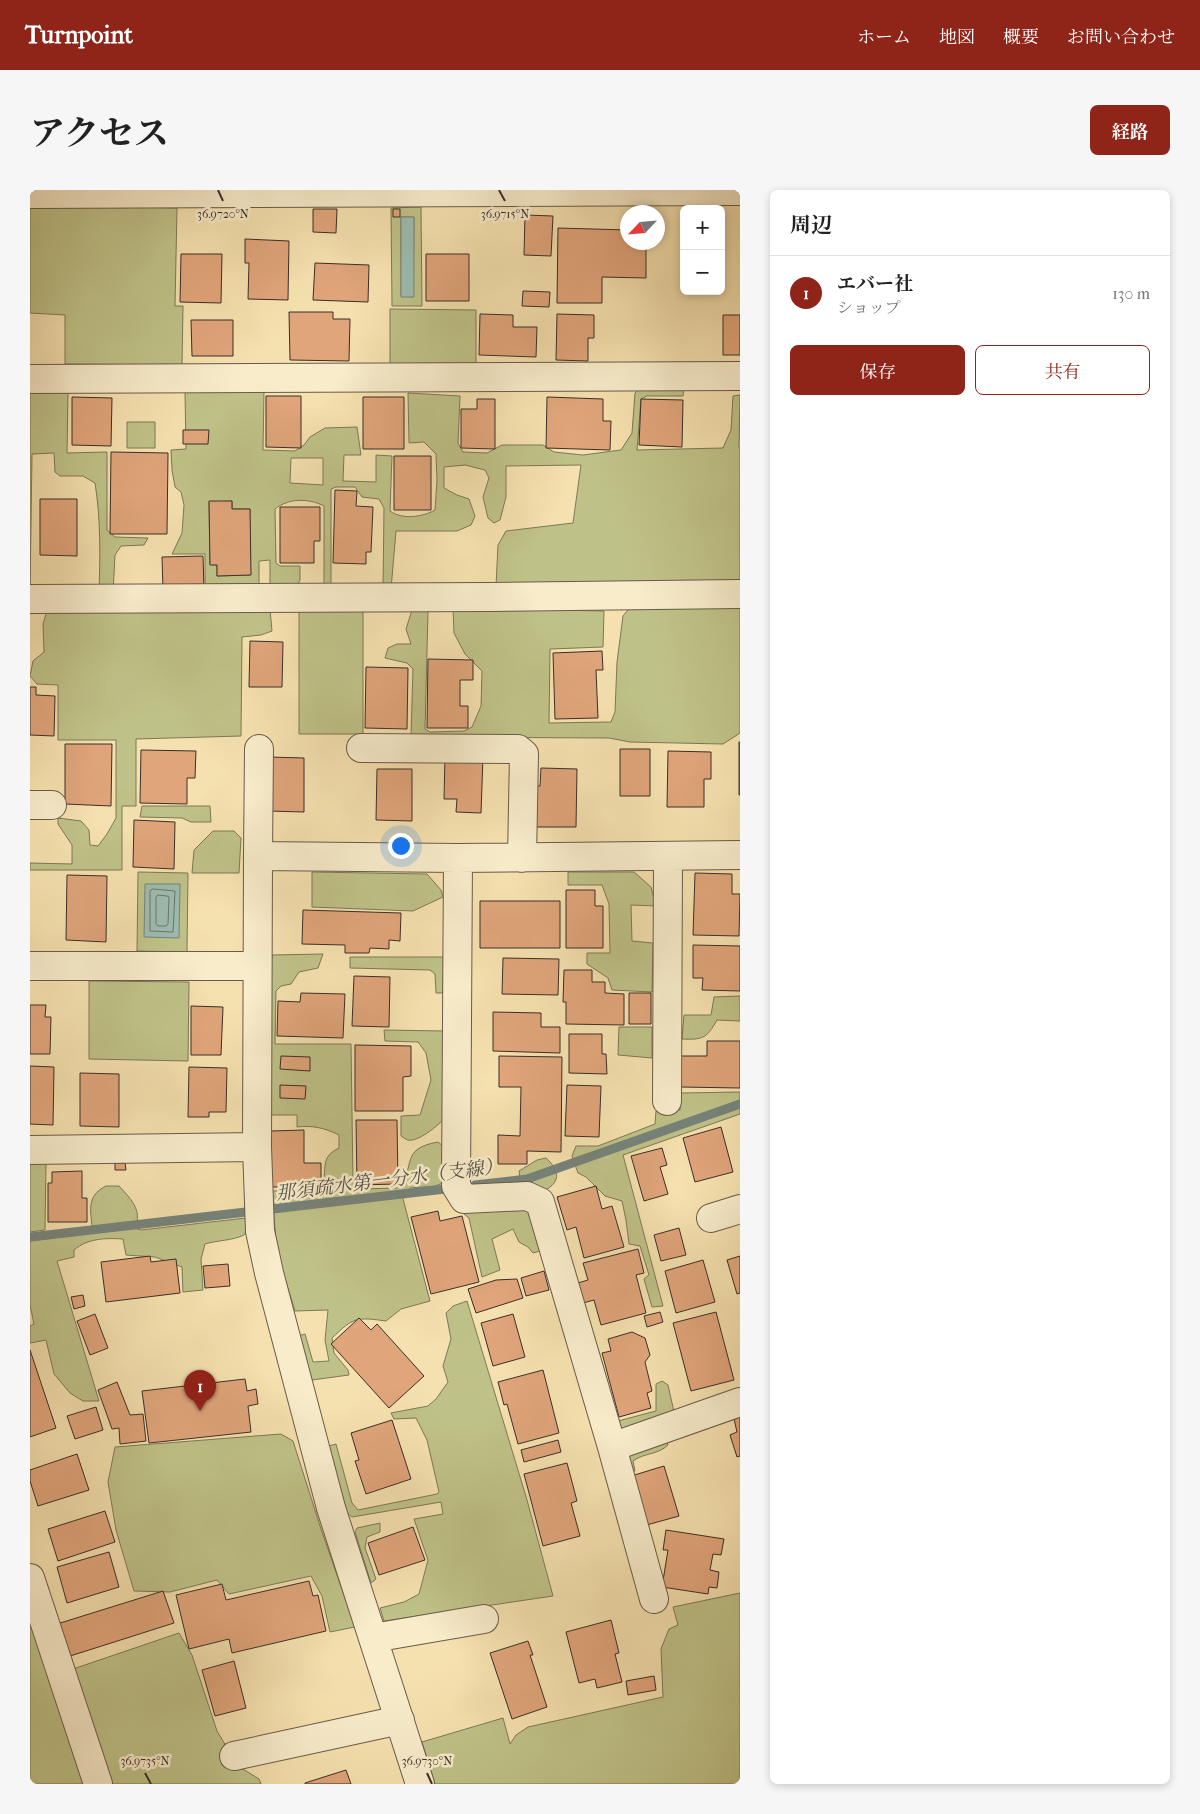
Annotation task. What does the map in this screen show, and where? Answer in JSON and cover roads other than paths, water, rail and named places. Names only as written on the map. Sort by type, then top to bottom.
[{"type":"street","points":[[30,194],[740,191]]},
{"type":"street","points":[[30,379],[740,376]]},
{"type":"street","points":[[30,599],[740,594]]},
{"type":"street","points":[[361,748],[518,749],[524,754],[522,858]]},
{"type":"street","points":[[259,749],[257,1147],[260,1231],[269,1273],[331,1508],[420,1784]]},
{"type":"street","points":[[258,856],[458,858],[740,856]]},
{"type":"street","points":[[667,1101],[668,856]]},
{"type":"street","points":[[458,858],[456,1186],[464,1199],[527,1196],[540,1202],[612,1447],[654,1599]]},
{"type":"street","points":[[30,966],[257,966]]},
{"type":"street","points":[[30,1150],[257,1147]]},
{"type":"street","points":[[711,1218],[740,1208]]},
{"type":"street","points":[[612,1447],[740,1402]]},
{"type":"street","points":[[30,1578],[98,1784]]},
{"type":"street","points":[[373,1638],[484,1619]]},
{"type":"street","points":[[234,1756],[400,1720]]},
{"type":"water","points":[[401,217],[414,217],[414,297],[401,297]]},
{"type":"water","points":[[145,884],[180,884],[179,938],[144,937]]},
{"type":"waterway","name":"那須疏水第一分水（支線）","points":[[475,1185],[527,1179],[740,1104]]},
{"type":"waterway","name":"那須疏水第一分水（支線）","points":[[30,1237],[454,1188]]},
{"type":"place","name":"エバー社","points":[[200,1411]]}]
